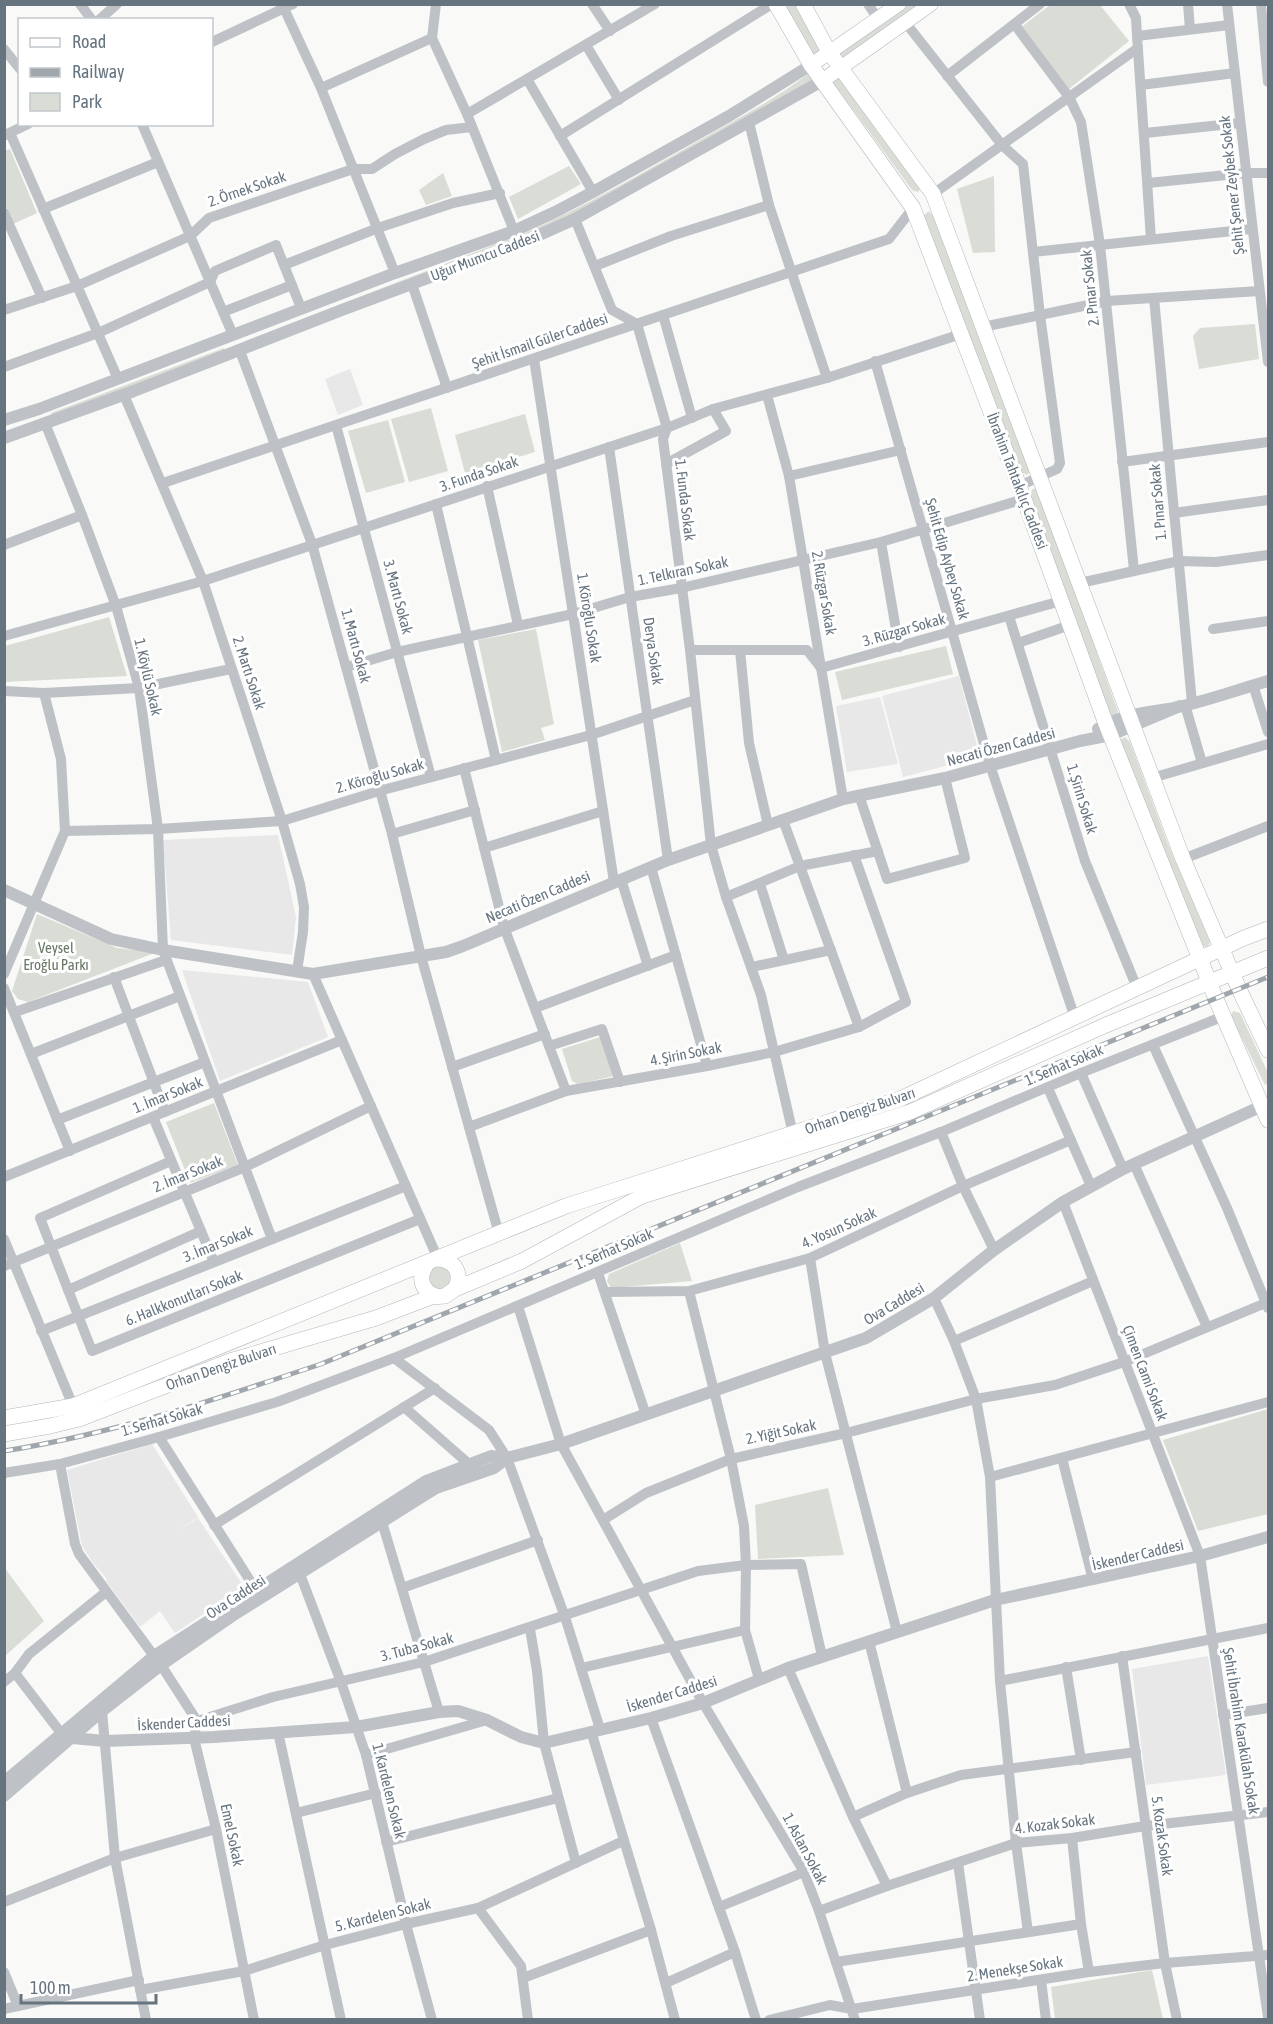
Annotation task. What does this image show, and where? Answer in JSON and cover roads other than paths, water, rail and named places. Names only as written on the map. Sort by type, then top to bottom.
[{"type":"main road","name":"İbrahim Tahtakılıç Caddesi","points":[[774,4],[811,65],[913,208],[1022,492],[1108,730],[1200,959],[1269,1120]]},
{"type":"main road","name":"İbrahim Tahtakılıç Caddesi","points":[[803,4],[828,52],[933,194],[1183,859],[1233,973],[1268,1045]]},
{"type":"main road","name":"Uğur Mumcu Caddesi","points":[[811,65],[899,4]]},
{"type":"main road","name":"Uğur Mumcu Caddesi","points":[[822,81],[931,4]]},
{"type":"main road","points":[[913,208],[933,194]]},
{"type":"main road","name":"Orhan Dengiz Bulvarı","points":[[4,1418],[73,1406],[566,1206],[900,1100],[1222,948],[1269,929]]},
{"type":"main road","name":"Orhan Dengiz Bulvarı","points":[[4,1434],[79,1419],[230,1361],[376,1318],[436,1296],[445,1296],[455,1289],[522,1261],[642,1196],[910,1112],[1107,1025],[1269,958]]},
{"type":"main road","points":[[436,1296],[428,1293],[422,1282],[422,1274],[433,1261],[448,1261],[456,1269],[459,1279],[455,1289]]},
{"type":"street","points":[[80,4],[90,18]]},
{"type":"street","points":[[101,18],[117,4]]},
{"type":"street","points":[[436,4],[432,38],[500,193],[519,244]]},
{"type":"street","points":[[592,4],[610,31]]},
{"type":"street","points":[[466,114],[655,4]]},
{"type":"street","points":[[560,136],[774,4]]},
{"type":"street","points":[[868,4],[878,19]]},
{"type":"street","points":[[947,76],[1040,4]]},
{"type":"street","points":[[1129,4],[1136,18],[1151,239]]},
{"type":"street","points":[[1188,4],[1190,29]]},
{"type":"street","name":"Şehit Şener Zeybek Sokak","points":[[1227,4],[1269,362]]},
{"type":"street","points":[[1261,4],[1269,82]]},
{"type":"street","points":[[213,42],[287,6],[395,273]]},
{"type":"street","points":[[905,22],[1002,145],[1023,164],[1040,315]]},
{"type":"street","name":"2. Pınar Sokak","points":[[1015,25],[1070,97],[1082,122],[1107,301],[1134,570]]},
{"type":"street","points":[[1137,36],[1229,25]]},
{"type":"street","points":[[321,88],[432,38]]},
{"type":"street","points":[[586,45],[619,100]]},
{"type":"street","points":[[933,194],[1138,48]]},
{"type":"street","points":[[4,50],[18,67]]},
{"type":"street","name":"Uğur Mumcu Caddesi","points":[[4,420],[39,409],[395,273],[514,231],[593,192],[729,116],[811,65]]},
{"type":"street","points":[[1141,85],[1235,73]]},
{"type":"street","points":[[527,79],[593,192]]},
{"type":"street","name":"Uğur Mumcu Caddesi","points":[[4,438],[124,395],[519,244],[575,219],[822,81]]},
{"type":"street","points":[[749,122],[769,205],[827,378]]},
{"type":"street","points":[[1145,133],[1240,123]]},
{"type":"street","points":[[24,126],[7,134],[43,209],[118,379]]},
{"type":"street","points":[[143,126],[240,351]]},
{"type":"street","name":"2. Örnek Sokak","points":[[4,310],[77,286],[190,236],[209,218],[353,169],[372,170],[395,154],[424,139],[446,130],[472,127]]},
{"type":"street","points":[[43,209],[158,162]]},
{"type":"street","points":[[1148,183],[1246,173],[1269,173]]},
{"type":"street","points":[[284,265],[378,228],[453,203],[500,193]]},
{"type":"street","points":[[595,266],[671,236],[769,205]]},
{"type":"street","name":"Şehit İsmail Güler Caddesi","points":[[162,483],[889,239],[913,208]]},
{"type":"street","points":[[4,213],[42,298]]},
{"type":"street","points":[[575,219],[612,310],[637,324]]},
{"type":"street","points":[[1033,252],[1252,228]]},
{"type":"street","points":[[4,367],[98,333],[210,282],[215,271],[276,246],[301,308]]},
{"type":"street","points":[[1257,270],[1269,269]]},
{"type":"street","points":[[412,284],[447,388]]},
{"type":"street","points":[[223,312],[292,285]]},
{"type":"street","points":[[983,327],[1107,301],[1259,291]]},
{"type":"street","name":"1. Pınar Sokak","points":[[1154,298],[1179,561],[1186,705],[1202,763]]},
{"type":"street","points":[[663,315],[692,418]]},
{"type":"street","name":"1. Telkıran Sokak","points":[[347,667],[398,652],[573,614],[630,597],[681,588],[881,542],[924,530],[1022,492],[1039,477],[1057,469],[1060,463],[1040,315]]},
{"type":"street","name":"1. Funda Sokak","points":[[637,324],[667,428],[663,439],[690,650],[711,845],[726,897],[752,967],[793,1134]]},
{"type":"street","name":"3. Funda Sokak","points":[[4,636],[203,581],[667,428],[713,410],[827,378],[961,334]]},
{"type":"street","name":"1. Martı Sokak","points":[[240,351],[312,544],[392,834],[421,956],[499,1234]]},
{"type":"street","name":"1. Köroğlu Sokak","points":[[534,359],[603,811],[617,880],[648,966]]},
{"type":"street","name":"Şehit Edip Aybey Sokak","points":[[875,361],[990,765],[1075,1018]]},
{"type":"street","name":"2. Martı Sokak","points":[[124,395],[203,581],[282,821],[300,884],[304,907],[297,971]]},
{"type":"street","name":"2. Rüzgar Sokak","points":[[768,395],[789,476],[843,799]]},
{"type":"street","points":[[39,409],[45,423]]},
{"type":"street","points":[[666,464],[726,431],[713,410]]},
{"type":"street","name":"1. Köylü Sokak","points":[[45,423],[116,606],[139,688],[158,829],[164,955],[272,1239]]},
{"type":"street","name":"3. Martı Sokak","points":[[336,425],[431,777]]},
{"type":"street","points":[[1122,462],[1269,442]]},
{"type":"street","name":"Derya Sokak","points":[[609,447],[668,860]]},
{"type":"street","points":[[789,476],[901,450]]},
{"type":"street","points":[[487,486],[518,625]]},
{"type":"street","points":[[1174,513],[1269,500]]},
{"type":"street","points":[[436,504],[496,760]]},
{"type":"street","points":[[4,545],[82,515]]},
{"type":"street","points":[[881,542],[899,646]]},
{"type":"street","points":[[1080,583],[1179,561],[1216,562],[1269,555]]},
{"type":"street","name":"3. Rüzgar Sokak","points":[[821,668],[1061,601]]},
{"type":"street","name":"1. Şirin Sokak","points":[[1009,616],[1085,861],[1137,988]]},
{"type":"street","points":[[1213,629],[1269,621]]},
{"type":"street","points":[[1018,643],[1070,625]]},
{"type":"street","points":[[690,650],[807,650],[821,668]]},
{"type":"street","points":[[740,650],[749,743],[768,825]]},
{"type":"street","points":[[4,691],[44,693],[139,688],[231,669]]},
{"type":"street","name":"Necati Özen Caddesi","points":[[4,890],[111,939],[164,955],[313,974],[421,956],[464,946],[504,927],[668,860],[843,799],[945,778],[1080,741],[1130,720],[1269,681]]},
{"type":"street","points":[[1253,685],[1269,732]]},
{"type":"street","points":[[4,974],[65,831],[61,759],[44,693]]},
{"type":"street","name":"2. Köroğlu Sokak","points":[[65,831],[158,829],[282,821],[379,791],[591,735],[695,700]]},
{"type":"street","points":[[1152,778],[1269,744]]},
{"type":"street","points":[[464,768],[504,927],[566,1090]]},
{"type":"street","points":[[859,795],[887,879],[965,858],[945,778]]},
{"type":"street","points":[[392,834],[475,810]]},
{"type":"street","points":[[484,848],[603,811]]},
{"type":"street","points":[[783,820],[859,1027]]},
{"type":"street","points":[[1183,859],[1269,826]]},
{"type":"street","points":[[726,897],[800,866],[878,851]]},
{"type":"street","name":"4. Şirin Sokak","points":[[469,1127],[566,1090],[620,1082],[774,1052],[859,1027],[906,1002],[854,855]]},
{"type":"street","points":[[651,867],[707,1066]]},
{"type":"street","points":[[760,884],[784,960]]},
{"type":"street","points":[[752,967],[831,950]]},
{"type":"street","points":[[15,1012],[114,977],[164,955]]},
{"type":"street","points":[[535,1008],[676,955]]},
{"type":"street","points":[[313,974],[420,1218],[433,1261]]},
{"type":"street","points":[[114,977],[165,1112]]},
{"type":"street","points":[[4,988],[70,1151]]},
{"type":"street","points":[[31,1054],[180,996]]},
{"type":"street","name":"1. Serhat Sokak","points":[[4,1473],[60,1464],[277,1402],[394,1358],[798,1187],[941,1132],[1224,1016]]},
{"type":"street","points":[[549,1046],[602,1029],[620,1082]]},
{"type":"street","points":[[452,1067],[545,1034]]},
{"type":"street","name":"1. İmar Sokak","points":[[4,1177],[342,1040]]},
{"type":"street","points":[[1153,1045],[1268,1304]]},
{"type":"street","points":[[57,1120],[205,1062]]},
{"type":"street","points":[[1081,1073],[1207,1327]]},
{"type":"street","points":[[1048,1088],[1091,1186]]},
{"type":"street","points":[[1265,1108],[1265,1095],[1269,1092]]},
{"type":"street","name":"2. İmar Sokak","points":[[9,1264],[245,1167],[371,1106]]},
{"type":"street","name":"Ova Caddesi","points":[[4,1782],[102,1711],[157,1661],[232,1616],[426,1481],[491,1456],[507,1458],[561,1444],[866,1338],[934,1298],[994,1250],[1063,1202],[1128,1167],[1195,1136],[1265,1108]]},
{"type":"street","points":[[153,1117],[214,1262]]},
{"type":"street","points":[[941,1132],[963,1186],[994,1250]]},
{"type":"street","name":"4. Yosun Sokak","points":[[605,1292],[688,1291],[810,1258],[963,1186],[1071,1140]]},
{"type":"street","name":"6. Halkkonutları Sokak","points":[[171,1161],[40,1218],[92,1351],[420,1218]]},
{"type":"street","name":"3. İmar Sokak","points":[[41,1331],[406,1186]]},
{"type":"street","name":"Çimen Cami Sokak","points":[[1063,1202],[1200,1556]]},
{"type":"street","points":[[68,1290],[201,1231]]},
{"type":"street","points":[[4,1239],[9,1264],[73,1406]]},
{"type":"street","points":[[810,1258],[825,1353],[897,1632]]},
{"type":"street","points":[[598,1273],[646,1415]]},
{"type":"street","points":[[954,1341],[1093,1281]]},
{"type":"street","points":[[688,1291],[731,1459],[744,1526],[745,1630],[759,1679]]},
{"type":"street","points":[[934,1298],[954,1341],[976,1399],[990,1478],[1000,1680],[1016,1843],[1028,1932]]},
{"type":"street","name":"2. Yiğit Sokak","points":[[603,1520],[646,1492],[731,1459],[846,1433],[976,1399],[1055,1385],[1124,1362],[1268,1304]]},
{"type":"street","name":"1. Aslan Sokak","points":[[519,1306],[561,1444],[672,1647],[804,1872],[853,2014]]},
{"type":"street","points":[[394,1358],[489,1430],[507,1458],[566,1617],[581,1668],[623,1841],[651,1930],[675,2019]]},
{"type":"street","points":[[214,1525],[435,1388]]},
{"type":"street","points":[[990,1478],[1269,1402]]},
{"type":"street","points":[[404,1407],[469,1464]]},
{"type":"street","points":[[159,1437],[256,1590]]},
{"type":"street","name":"Ova Caddesi","points":[[4,1796],[67,1736],[157,1661],[256,1590],[382,1522],[436,1488],[494,1468],[507,1458]]},
{"type":"street","points":[[1062,1458],[1093,1580]]},
{"type":"street","points":[[60,1464],[75,1544],[88,1569],[157,1661],[196,1721]]},
{"type":"street","points":[[382,1522],[440,1712]]},
{"type":"street","name":"İskender Caddesi","points":[[67,1736],[105,1741],[195,1738],[356,1727],[440,1712],[458,1711],[487,1720],[521,1737],[544,1743],[704,1703],[788,1668],[995,1600],[1200,1556],[1269,1537]]},
{"type":"street","points":[[402,1588],[538,1540]]},
{"type":"street","name":"Şehit İbrahim Karakülah Sokak","points":[[1200,1556],[1239,1816],[1264,1956],[1269,2017]]},
{"type":"street","name":"3. Tuba Sokak","points":[[196,1721],[273,1697],[424,1662],[530,1629],[698,1571],[746,1565],[801,1564],[822,1656]]},
{"type":"street","name":"1. Kardelen Sokak","points":[[298,1569],[366,1755],[406,1924],[432,2019]]},
{"type":"street","points":[[4,1682],[15,1673],[29,1654],[106,1592]]},
{"type":"street","points":[[1000,1680],[1269,1628]]},
{"type":"street","points":[[530,1629],[537,1671],[544,1743],[576,1863]]},
{"type":"street","points":[[581,1668],[745,1630]]},
{"type":"street","points":[[869,1641],[907,1793]]},
{"type":"street","name":"5. Kozak Sokak","points":[[1122,1656],[1165,1963],[1177,2019]]},
{"type":"street","points":[[1066,1667],[1080,1760]]},
{"type":"street","points":[[788,1668],[853,1817],[887,1886]]},
{"type":"street","points":[[15,1673],[67,1736]]},
{"type":"street","points":[[1223,1715],[1269,1708]]},
{"type":"street","points":[[102,1711],[115,1858],[146,2019]]},
{"type":"street","points":[[651,1718],[719,1906],[756,2019]]},
{"type":"street","points":[[366,1755],[487,1720]]},
{"type":"street","name":"Emel Sokak","points":[[196,1721],[195,1738],[216,1828],[254,2019]]},
{"type":"street","points":[[278,1732],[341,2019]]},
{"type":"street","points":[[853,1817],[907,1793],[961,1775],[1136,1752]]},
{"type":"street","points":[[296,1814],[376,1792]]},
{"type":"street","points":[[386,1842],[558,1798]]},
{"type":"street","name":"4. Kozak Sokak","points":[[819,1911],[1016,1843],[1072,1838],[1145,1826],[1269,1812]]},
{"type":"street","points":[[4,1902],[115,1858],[216,1828]]},
{"type":"street","points":[[1072,1838],[1081,1924],[1089,1972]]},
{"type":"street","name":"5. Kardelen Sokak","points":[[4,2009],[140,1985],[244,1971],[325,1945],[478,1908],[623,1841]]},
{"type":"street","points":[[958,1863],[980,2019]]},
{"type":"street","points":[[719,1906],[804,1872]]},
{"type":"street","points":[[478,1908],[521,1966],[528,2019]]},
{"type":"street","points":[[836,1962],[1081,1924]]},
{"type":"street","points":[[523,1978],[651,1930]]},
{"type":"street","points":[[666,1983],[735,1952]]},
{"type":"street","name":"2. Menekşe Sokak","points":[[769,2019],[830,2005],[853,2014],[976,1990],[1089,1972],[1165,1963],[1264,1956]]},
{"type":"street","points":[[4,1972],[18,2006]]},
{"type":"street","points":[[1041,1980],[1046,2019]]},
{"type":"railway","points":[[4,1451],[125,1425],[321,1364],[1268,977]]},
{"type":"park label","name":"Veysel Eroğlu Parkı","points":[[56,956]]}]
